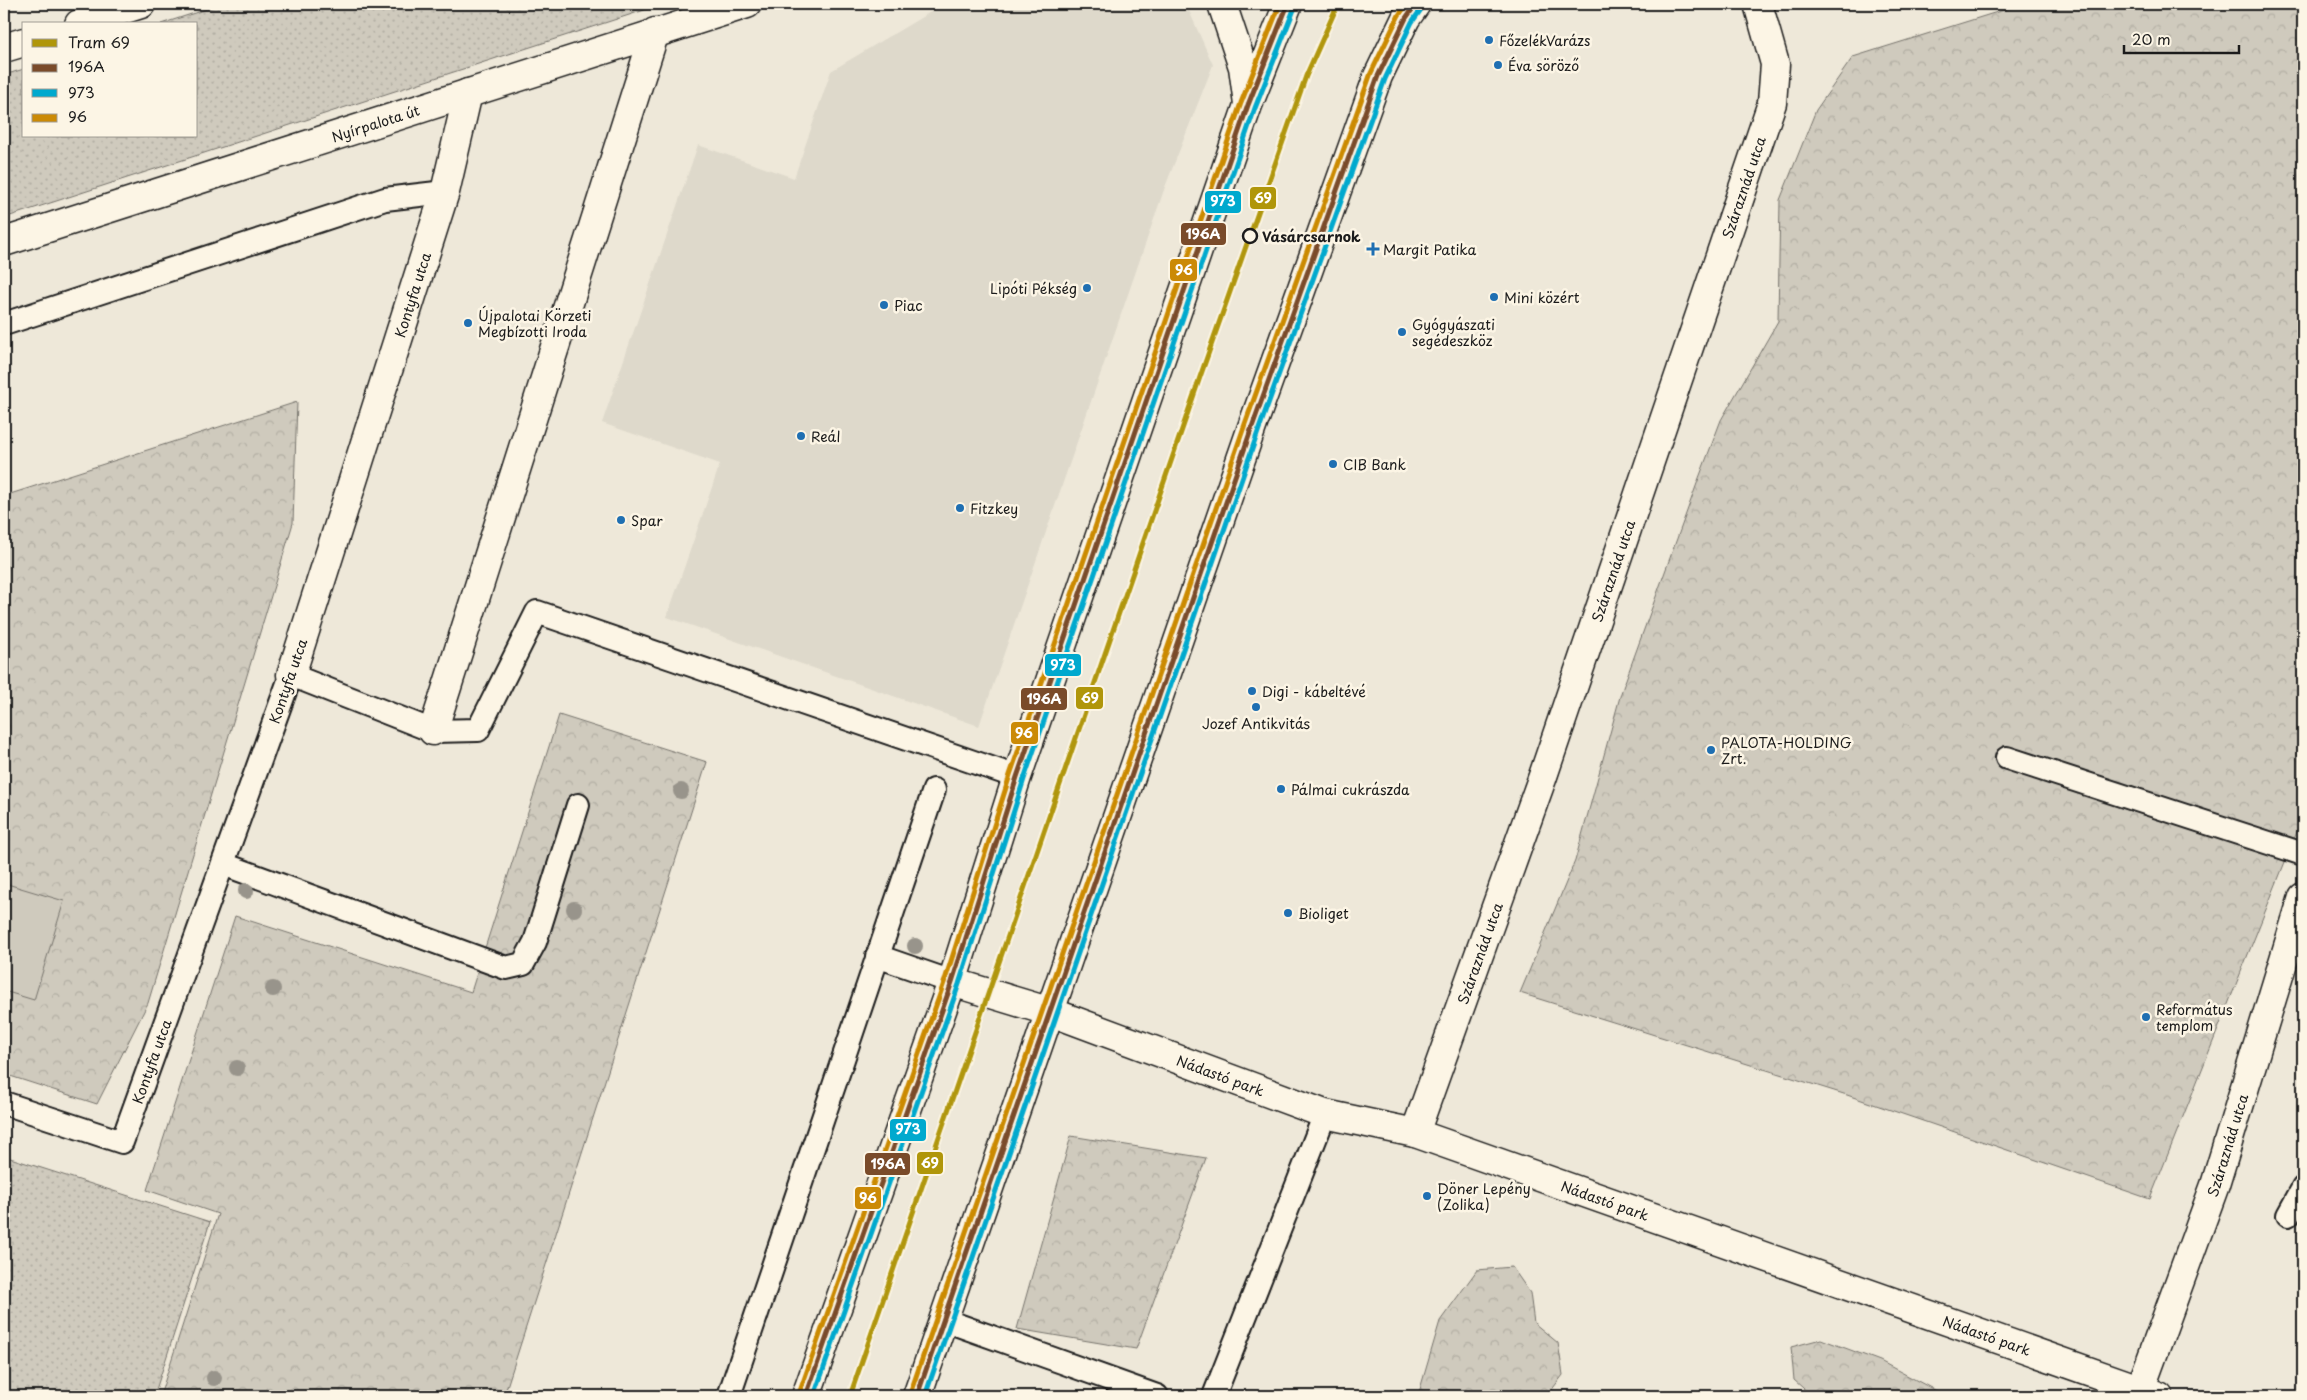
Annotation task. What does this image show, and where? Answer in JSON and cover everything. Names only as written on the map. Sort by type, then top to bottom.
[{"type":"street","points":[[86,22],[141,4]]},
{"type":"street","name":"Nyírpalota út","points":[[4,242],[747,4]]},
{"type":"street","points":[[1222,4],[1243,67],[1248,105]]},
{"type":"street","points":[[806,1396],[952,982],[1017,777],[1248,105],[1288,4]]},
{"type":"street","points":[[917,1396],[1252,427],[1378,76],[1406,18],[1416,4]]},
{"type":"street","name":"Száraznád utca","points":[[1415,1133],[1543,776],[1772,103],[1775,64],[1758,4]]},
{"type":"street","points":[[433,731],[655,32]]},
{"type":"street","points":[[4,48],[22,43]]},
{"type":"street","name":"Kontyfa utca","points":[[291,675],[445,192],[468,93]]},
{"type":"street","name":"Száraznád utca","points":[[2150,1393],[2216,1185],[2303,897]]},
{"type":"street","name":"Nádastó park","points":[[952,982],[1051,1012],[1325,1114],[1415,1133],[2150,1393]]},
{"type":"lane","points":[[4,324],[385,199],[445,192]]},
{"type":"lane","points":[[291,675],[433,731],[478,730],[537,612],[1017,777]]},
{"type":"lane","name":"Kontyfa utca","points":[[4,1103],[122,1142],[291,675]]},
{"type":"lane","points":[[2007,758],[2303,854]]},
{"type":"lane","points":[[729,1396],[934,790]]},
{"type":"lane","points":[[223,864],[506,968],[523,964],[535,942],[578,805]]},
{"type":"lane","points":[[877,956],[952,982]]},
{"type":"lane","points":[[1214,1396],[1325,1114]]},
{"type":"lane","points":[[2288,1215],[2303,1188]]},
{"type":"lane","points":[[944,1320],[1157,1396]]},
{"type":"shaded area","name":"Piac","points":[[944,4],[1186,4],[1213,65],[1165,187],[979,726],[667,617],[720,464],[602,423],[698,145],[794,178],[831,71]]},
{"type":"green space","points":[[222,4],[663,4],[4,218],[4,75],[22,70],[22,138],[198,138],[198,22],[167,22]]},
{"type":"green space","points":[[2023,4],[2303,4],[2303,817],[2150,1199],[1847,1095],[1520,993],[1575,861],[1621,693],[1721,420],[1778,321],[1780,200],[1816,110],[1853,57]]},
{"type":"green space","points":[[297,402],[293,523],[148,1003],[97,1104],[4,1074],[4,496]]},
{"type":"green space","points":[[559,715],[707,762],[504,1396],[160,1396],[218,1214],[147,1190],[235,916],[471,992]]},
{"type":"green space","points":[[4,883],[64,901],[34,1000],[4,991]]},
{"type":"green space","points":[[1071,1136],[1206,1158],[1136,1349],[1017,1329]]},
{"type":"green space","points":[[4,1156],[210,1222],[154,1396],[4,1396]]},
{"type":"green space","points":[[1512,1267],[1530,1293],[1534,1323],[1558,1343],[1563,1375],[1547,1396],[1418,1396],[1440,1321],[1477,1270]]},
{"type":"green space","points":[[1821,1339],[1880,1361],[1946,1396],[1812,1396],[1794,1380],[1791,1347]]},
{"type":"tram line","name":"69","points":[[850,1396],[1200,377],[1306,76],[1338,4]]},
{"type":"transit line","name":"96","points":[[799,1394],[945,980],[1010,775],[1241,103],[1280,4]]},
{"type":"transit line","name":"196A","points":[[806,1396],[952,982],[1017,777],[1248,105],[1288,4]]},
{"type":"transit line","name":"96","points":[[910,1394],[1245,424],[1371,73],[1399,15],[1407,4]]},
{"type":"transit line","name":"196A","points":[[917,1396],[1252,427],[1378,76],[1406,18],[1416,4]]},
{"type":"transit line","name":"973","points":[[814,1396],[959,984],[1024,779],[1255,108],[1295,7]]},
{"type":"transit line","name":"973","points":[[925,1396],[1259,429],[1385,79],[1412,22],[1422,8]]},
{"type":"place","name":"FőzelékVarázs","points":[[1489,40]]},
{"type":"place","name":"Éva söröző","points":[[1498,65]]},
{"type":"place","name":"Vásárcsarnok","points":[[1250,236]]},
{"type":"place","name":"Margit Patika","points":[[1373,249]]},
{"type":"place","name":"Lipóti Pékség","points":[[1087,288]]},
{"type":"place","name":"Mini közért","points":[[1494,297]]},
{"type":"place","name":"Piac","points":[[884,305]]},
{"type":"place","name":"Újpalotai Körzeti Megbízotti Iroda","points":[[468,323]]},
{"type":"place","name":"Gyógyászati segédeszköz","points":[[1402,332]]},
{"type":"place","name":"Reál","points":[[801,436]]},
{"type":"place","name":"CIB Bank","points":[[1333,464]]},
{"type":"place","name":"Fitzkey","points":[[960,508]]},
{"type":"place","name":"Spar","points":[[621,520]]},
{"type":"place","name":"Digi - kábeltévé","points":[[1252,691]]},
{"type":"place","name":"Jozef Antikvitás","points":[[1256,707]]},
{"type":"place","name":"PALOTA-HOLDING Zrt.","points":[[1711,750]]},
{"type":"place","name":"Pálmai cukrászda","points":[[1281,789]]},
{"type":"place","name":"Bioliget","points":[[1288,913]]},
{"type":"place","name":"Református templom","points":[[2146,1017]]},
{"type":"place","name":"Döner Lepény (Zolika)","points":[[1427,1196]]}]
